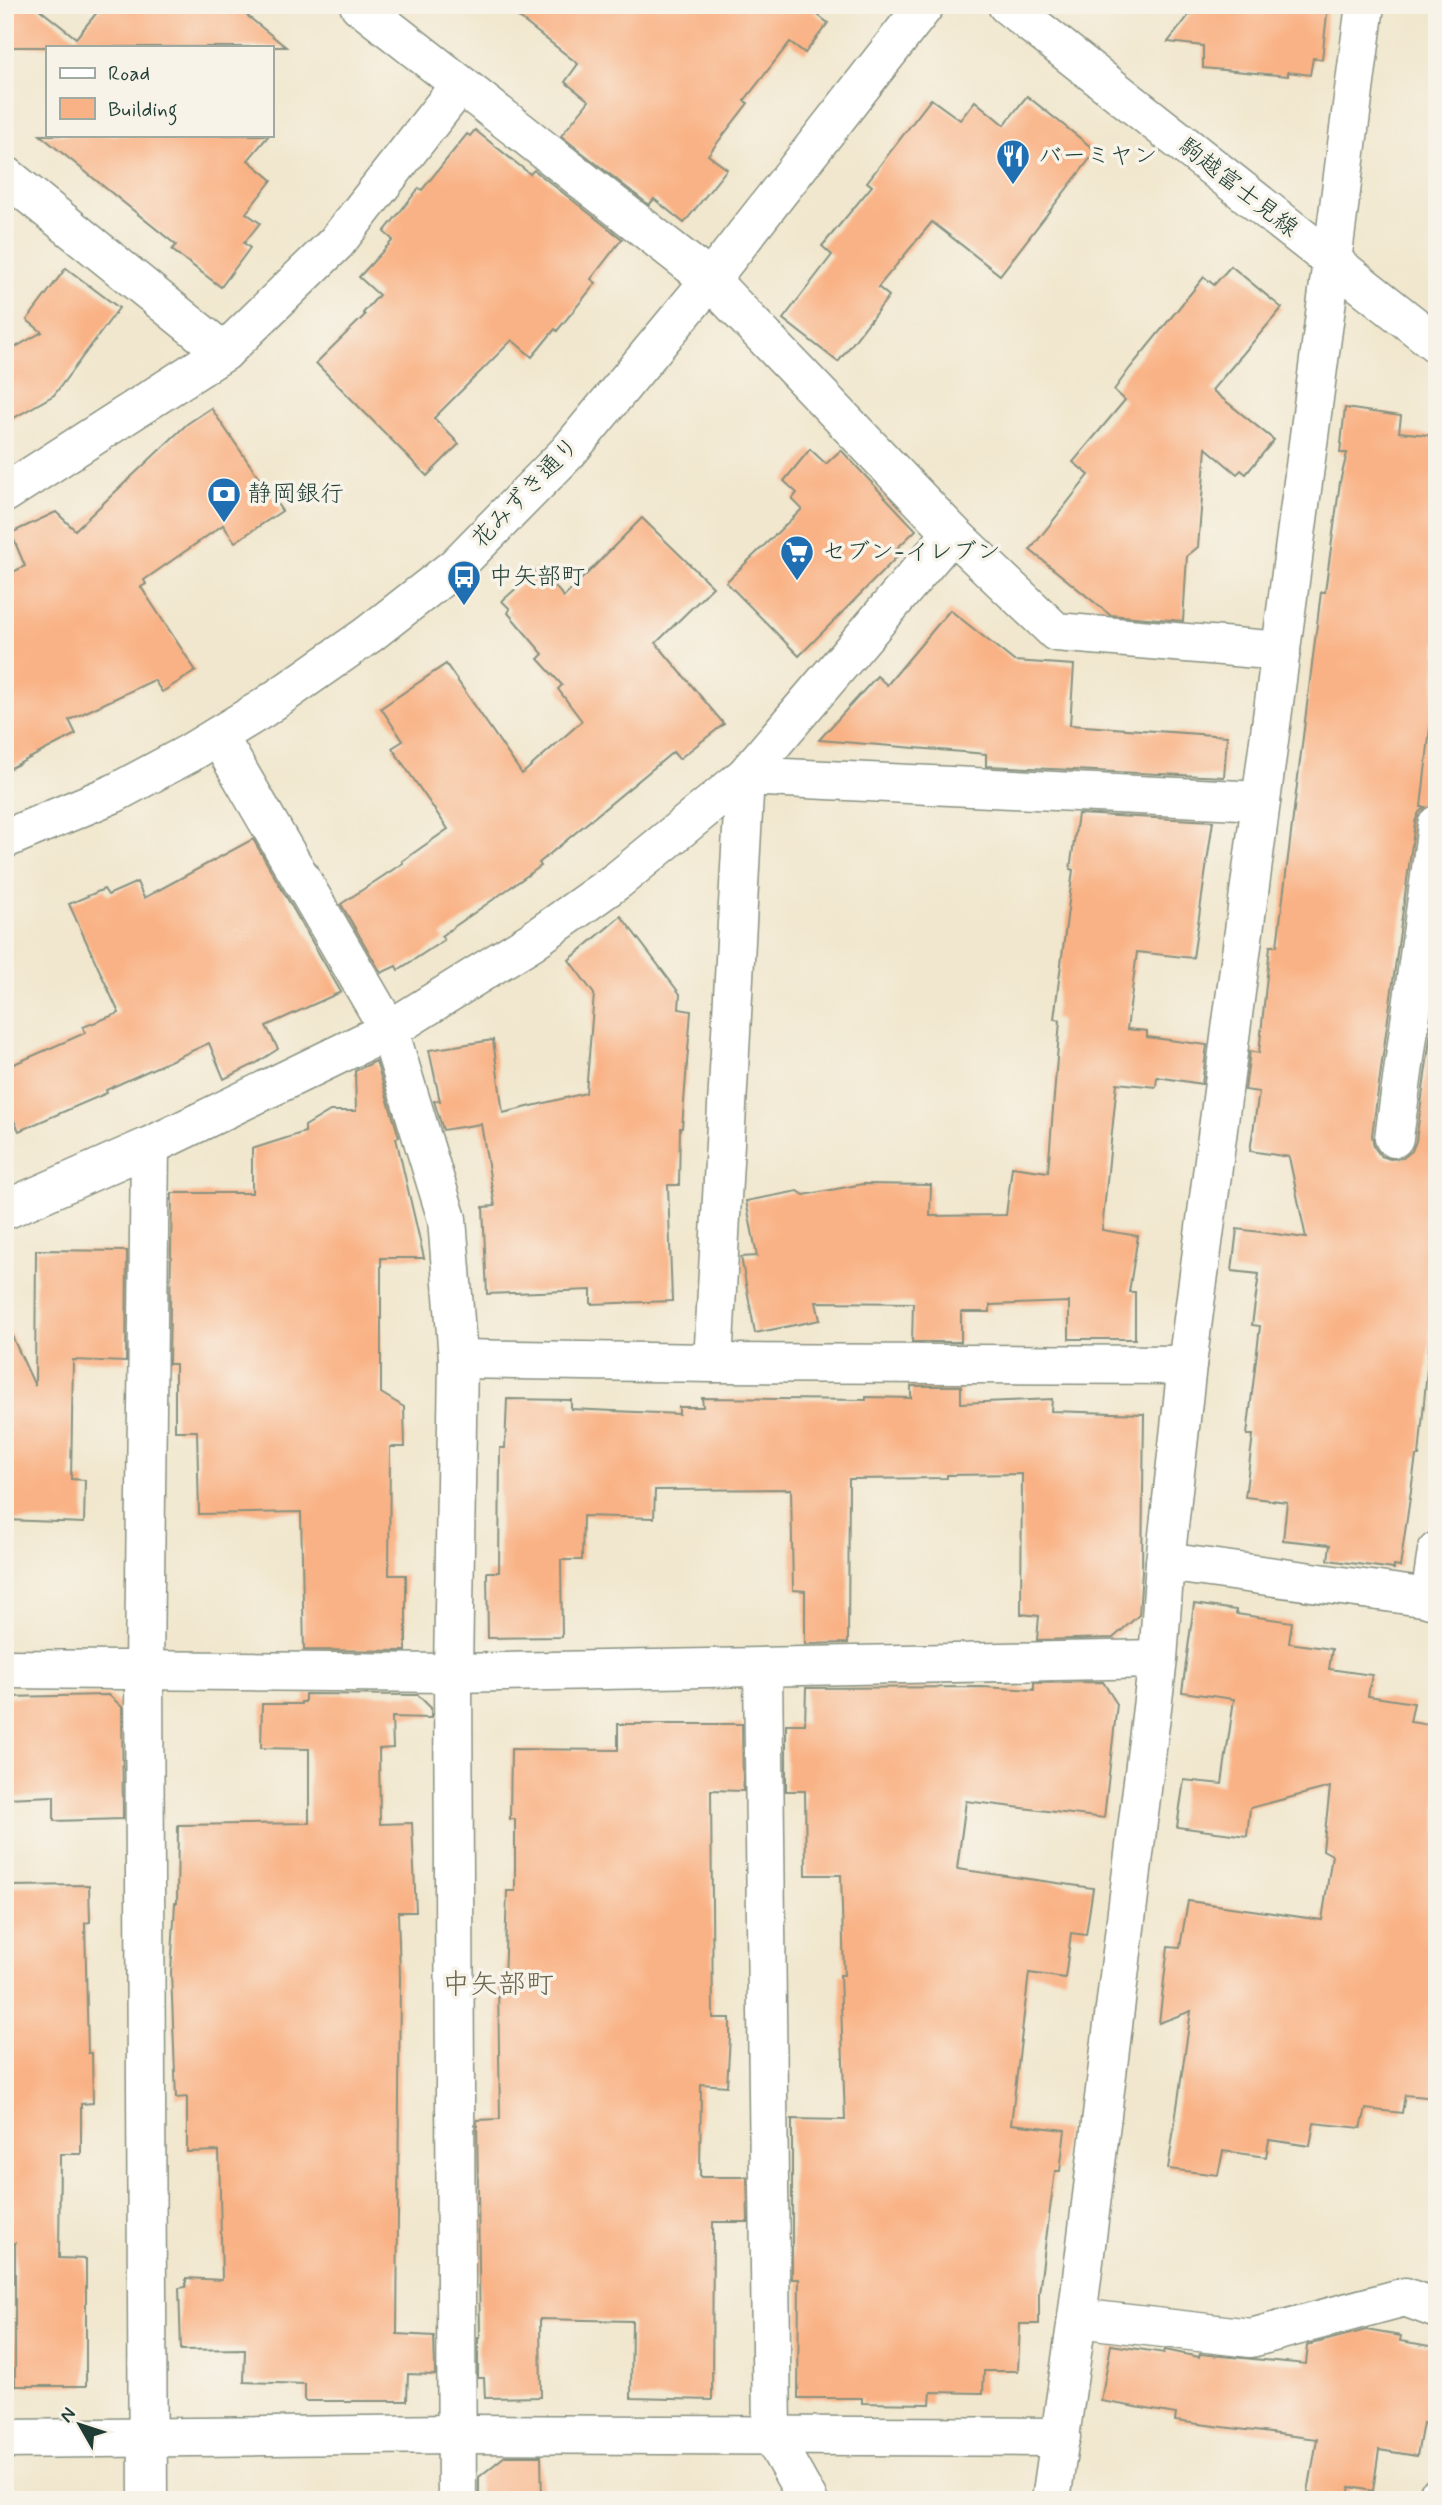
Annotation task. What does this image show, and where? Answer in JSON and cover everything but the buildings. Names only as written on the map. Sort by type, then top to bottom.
[{"type":"street","points":[[359,5],[710,281],[952,533],[1056,632],[1281,651]]},
{"type":"street","name":"花みずき通り","points":[[5,839],[114,793],[218,736],[357,643],[455,567],[568,452],[710,281],[925,5]]},
{"type":"street","name":"駒越富士見線","points":[[1007,5],[1437,344]]},
{"type":"street","points":[[1051,2500],[1077,2318],[1158,1659],[1165,1562],[1187,1365],[1366,5]]},
{"type":"street","points":[[5,493],[224,352],[336,243],[459,86]]},
{"type":"street","points":[[5,175],[224,352]]},
{"type":"street","points":[[5,1210],[150,1146],[389,1030],[532,941],[618,880],[745,776],[952,533]]},
{"type":"street","points":[[218,736],[389,1030],[447,1219],[457,1359],[453,1673],[457,2500]]},
{"type":"street","points":[[745,776],[1261,801]]},
{"type":"street","points":[[712,1363],[745,776]]},
{"type":"street","points":[[1394,1138],[1437,825]]},
{"type":"street","points":[[148,2500],[144,1669],[150,1146]]},
{"type":"street","points":[[457,1359],[1187,1365]]},
{"type":"street","points":[[1165,1562],[1433,1599],[1437,1551]]},
{"type":"street","points":[[5,1669],[453,1673],[1158,1659]]},
{"type":"street","points":[[763,1667],[772,2436],[807,2500]]},
{"type":"street","points":[[1077,2318],[1251,2338],[1405,2297],[1437,2309]]},
{"type":"street","points":[[5,2439],[457,2434],[1061,2437]]},
{"type":"place","name":"バーミヤン","points":[[1013,186]]},
{"type":"place","name":"静岡銀行","points":[[224,524]]},
{"type":"place","name":"セブン-イレブン","points":[[797,582]]},
{"type":"place","name":"中矢部町","points":[[464,607]]},
{"type":"district","name":"中矢部町","points":[[498,1985]]}]
